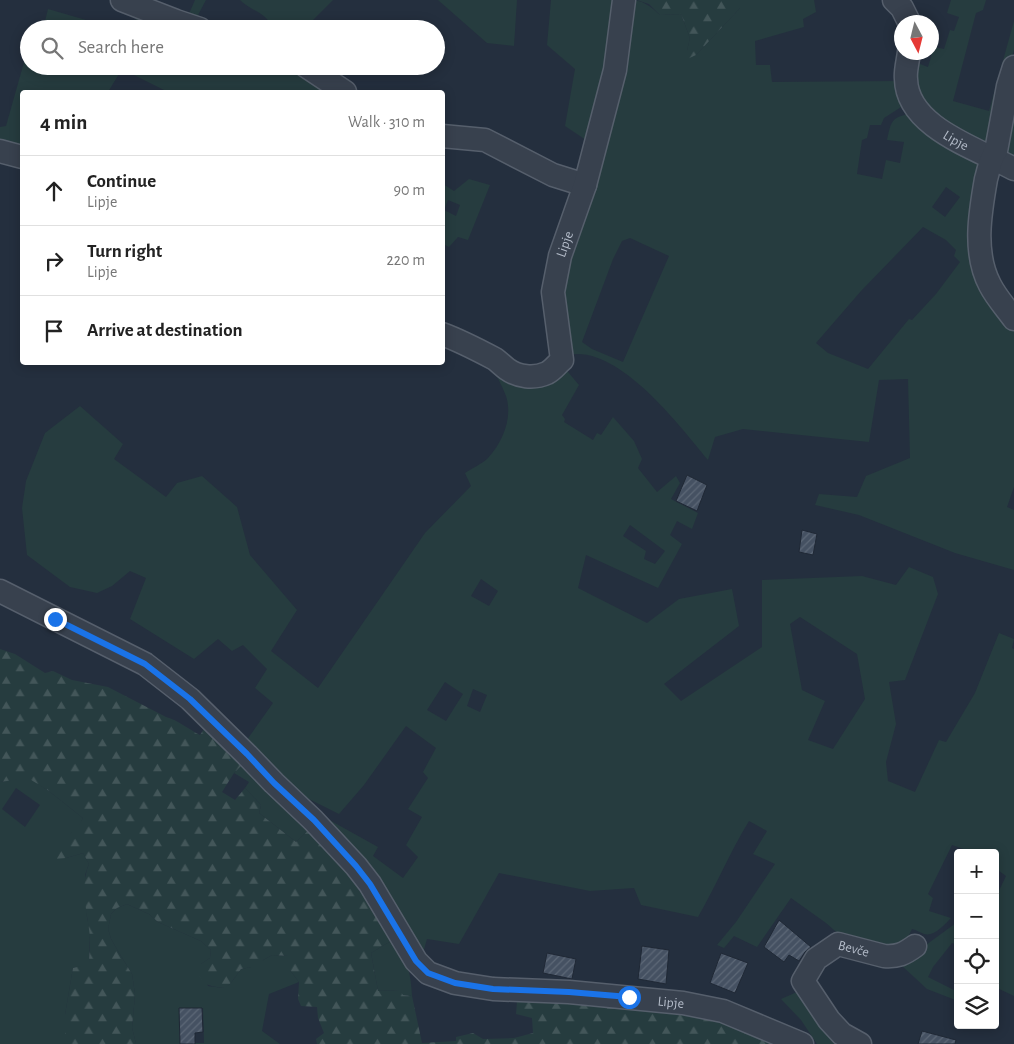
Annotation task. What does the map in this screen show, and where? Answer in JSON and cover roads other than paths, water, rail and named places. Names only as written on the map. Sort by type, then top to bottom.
[{"type":"street","points":[[122,0],[173,20]]},
{"type":"street","name":"Lipje","points":[[445,335],[484,353],[520,376],[533,377],[548,372],[562,360],[553,292],[560,256],[585,185],[615,70],[624,0]]},
{"type":"street","points":[[894,0],[906,15]]},
{"type":"street","name":"Lipje","points":[[908,60],[906,79],[909,96],[924,118],[964,145],[1002,162]]},
{"type":"street","points":[[1014,67],[1008,86],[996,151],[1002,162],[982,201],[980,224],[982,264],[990,285],[1014,319]]},
{"type":"street","points":[[320,75],[342,90]]},
{"type":"street","points":[[445,136],[485,140],[553,175],[585,185]]},
{"type":"street","points":[[0,151],[20,156]]},
{"type":"street","name":"Lipje","points":[[0,591],[145,664],[190,699],[314,820],[356,866],[370,884],[416,961],[428,973],[455,983],[493,989],[569,992],[638,998],[723,1011],[802,1044]]},
{"type":"street","name":"Bevče","points":[[860,1044],[842,1034],[829,1020],[803,981],[816,960],[838,944],[892,957],[903,956],[915,946]]}]
